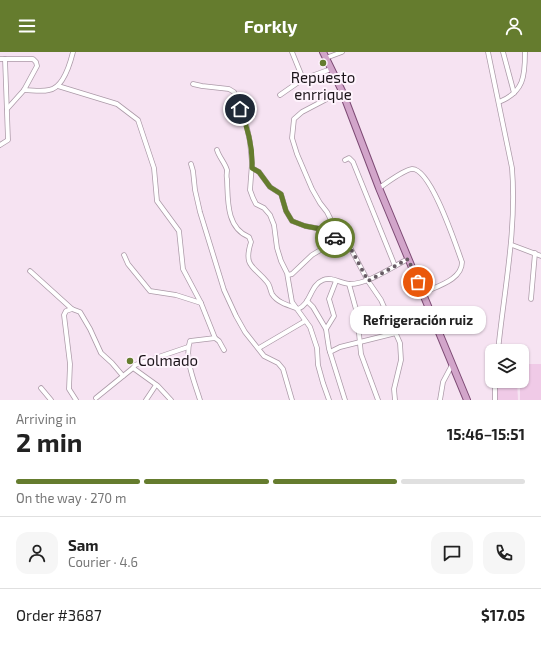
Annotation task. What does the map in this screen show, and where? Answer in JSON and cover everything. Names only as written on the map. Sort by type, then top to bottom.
[{"type":"main road","points":[[323,52],[342,91],[379,188],[467,400]]},
{"type":"street","points":[[24,90],[50,90],[58,86],[70,66],[73,52]]},
{"type":"street","points":[[292,52],[303,79]]},
{"type":"street","points":[[326,58],[342,52]]},
{"type":"street","points":[[488,52],[512,168],[514,187],[512,244],[499,344]]},
{"type":"street","points":[[503,52],[514,93]]},
{"type":"street","points":[[499,102],[514,93],[521,84],[525,67],[525,52]]},
{"type":"street","points":[[0,59],[33,59],[37,66],[24,90],[7,110]]},
{"type":"street","points":[[0,145],[8,140],[5,59]]},
{"type":"street","points":[[280,95],[303,79],[331,69]]},
{"type":"street","points":[[193,84],[229,89],[234,92],[246,123],[250,142],[252,168],[250,190],[256,204],[264,208],[270,215],[274,225],[277,248],[288,275],[292,302],[310,327],[317,348],[318,364],[329,400]]},
{"type":"street","points":[[58,86],[116,104],[138,120],[154,168],[157,201],[179,231],[183,269],[201,304],[215,338],[219,341],[224,350]]},
{"type":"street","points":[[342,91],[302,112],[294,119],[292,138],[297,154],[316,196],[336,228],[344,236],[368,281],[381,300],[400,343],[401,360],[394,390],[395,400]]},
{"type":"street","points":[[217,150],[227,170],[227,203],[231,220],[243,235],[249,237],[251,242],[248,252],[249,262],[268,283],[272,293],[278,301],[298,310]]},
{"type":"street","points":[[345,160],[349,158],[353,162],[395,266]]},
{"type":"street","points":[[191,164],[200,212],[224,290],[242,327],[264,356],[278,363],[282,370],[292,400]]},
{"type":"street","points":[[252,168],[259,172],[270,187],[281,194],[286,211],[292,221],[305,226],[321,229],[350,247]]},
{"type":"street","points":[[379,188],[406,171],[411,169],[417,170],[426,179],[446,216],[462,262],[462,268],[459,274],[423,293]]},
{"type":"street","points":[[288,275],[292,274],[334,237],[340,235],[344,236]]},
{"type":"street","points":[[512,244],[541,256]]},
{"type":"street","points":[[531,298],[535,253]]},
{"type":"street","points":[[124,255],[128,264],[150,292],[176,295],[201,304]]},
{"type":"street","points":[[298,310],[305,305],[315,286],[320,280],[326,278],[349,284],[368,281],[408,259]]},
{"type":"street","points":[[30,271],[72,308],[80,312],[101,353],[123,376]]},
{"type":"street","points":[[326,329],[334,316],[329,299],[336,281]]},
{"type":"street","points":[[349,284],[357,313],[361,354],[378,400]]},
{"type":"street","points":[[307,301],[313,307],[326,329],[330,352],[345,400]]},
{"type":"street","points":[[72,308],[66,311],[64,315],[70,364],[70,389],[76,400]]},
{"type":"street","points":[[258,348],[305,321]]},
{"type":"street","points":[[330,352],[340,347],[396,334]]},
{"type":"street","points":[[200,400],[190,366],[188,347],[190,341],[215,338]]},
{"type":"street","points":[[97,399],[138,364],[188,347]]},
{"type":"street","points":[[440,400],[444,382],[452,365]]},
{"type":"street","points":[[133,368],[156,385],[171,400]]},
{"type":"street","points":[[146,400],[156,385]]},
{"type":"street","points":[[41,388],[51,400]]},
{"type":"street","points":[[495,388],[495,400]]},
{"type":"shaded area","points":[[529,364],[541,364],[541,400],[520,400],[520,388],[529,388]]},
{"type":"shaded area","points":[[495,388],[517,388],[518,400],[495,400]]},
{"type":"way so far","points":[[335,238],[350,247],[368,281],[408,259],[418,282]]},
{"type":"place","name":"Repuesto enrrique","points":[[323,63]]},
{"type":"place","name":"Refrigeración ruiz","points":[[418,282]]},
{"type":"place","name":"Colmado","points":[[130,361]]},
{"type":"route","points":[[240,109],[246,123],[250,142],[252,168],[259,172],[270,187],[281,194],[286,211],[292,221],[305,226],[321,229],[328,232],[335,238]]}]
